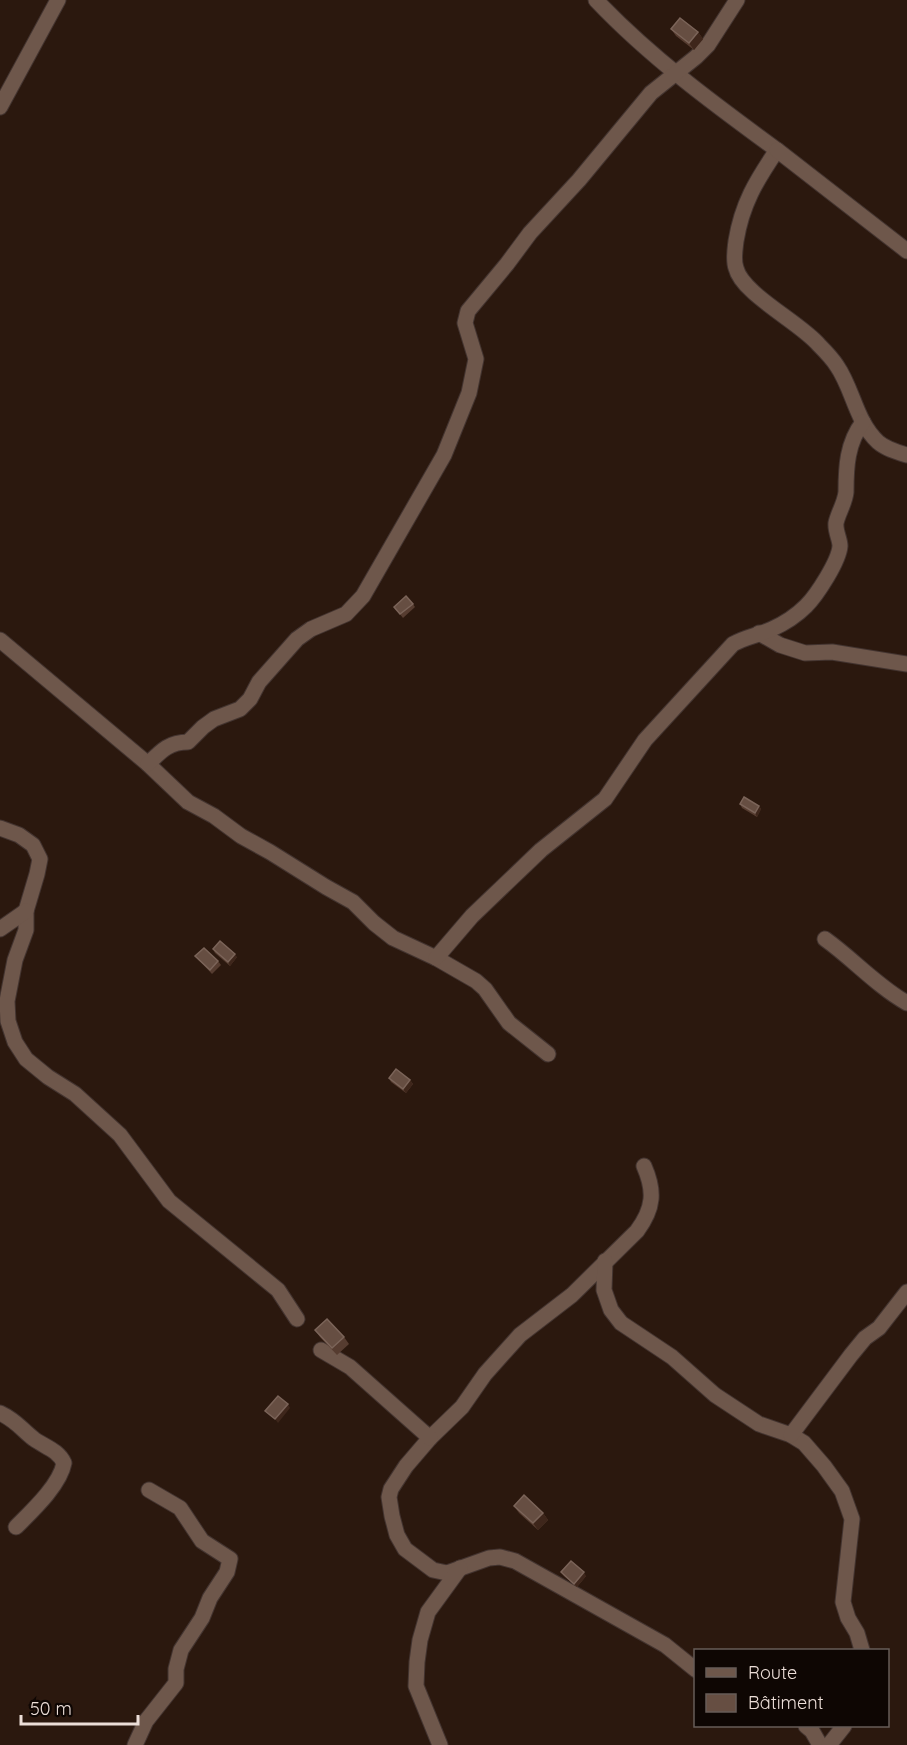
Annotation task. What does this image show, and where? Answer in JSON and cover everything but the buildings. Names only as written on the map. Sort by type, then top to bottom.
[{"type":"street","points":[[0,107],[58,0]]},
{"type":"street","points":[[596,0],[633,38],[721,109],[907,251]]},
{"type":"street","points":[[148,764],[162,749],[175,742],[188,742],[202,727],[214,719],[240,710],[250,699],[259,682],[297,639],[311,629],[345,614],[363,596],[444,455],[469,393],[476,358],[465,323],[468,311],[530,233],[586,171],[651,93],[708,45],[737,0]]},
{"type":"street","points":[[777,150],[753,186],[740,217],[735,252],[736,269],[740,278],[754,292],[817,342],[838,366],[863,422],[878,443],[907,455]]},
{"type":"street","points":[[436,958],[472,916],[526,864],[604,799],[645,740],[733,644],[742,638],[772,629],[806,606],[819,590],[839,550],[836,524],[845,497],[844,482],[850,446],[854,434],[863,422]]},
{"type":"street","points":[[759,633],[780,645],[805,653],[832,652],[907,664]]},
{"type":"street","points":[[0,640],[148,764],[188,802],[353,902],[393,938],[436,958],[476,981],[485,989],[509,1023],[548,1054]]},
{"type":"street","points":[[0,828],[19,835],[33,845],[40,859],[26,911],[26,930],[15,960],[7,1000],[8,1021],[15,1042],[26,1059],[48,1077],[75,1094],[120,1135],[169,1201],[278,1290],[297,1319]]},
{"type":"street","points":[[0,929],[26,911]]},
{"type":"street","points":[[825,939],[893,995],[907,1003]]},
{"type":"street","points":[[644,1166],[651,1181],[653,1193],[645,1220],[637,1231],[572,1295],[520,1335],[485,1374],[462,1407],[430,1438],[406,1466],[390,1489],[392,1516],[397,1534],[405,1549],[433,1570],[447,1573],[489,1558],[500,1557],[515,1562],[665,1646],[694,1668]]},
{"type":"street","points":[[605,1261],[604,1290],[610,1310],[621,1323],[672,1357],[724,1401],[759,1424],[791,1435],[804,1443],[842,1491],[852,1519],[843,1597],[848,1618],[857,1632],[862,1649]]},
{"type":"street","points":[[791,1435],[851,1355],[865,1338],[879,1328],[907,1292]]},
{"type":"street","points":[[321,1350],[350,1366],[430,1438]]},
{"type":"street","points":[[0,1413],[15,1420],[33,1438],[54,1451],[64,1463],[62,1470],[38,1506],[16,1527]]},
{"type":"street","points":[[135,1745],[146,1721],[176,1683],[176,1669],[181,1650],[202,1618],[210,1598],[219,1587],[230,1565],[230,1559],[202,1541],[180,1508],[149,1490]]},
{"type":"street","points":[[441,1745],[416,1686],[417,1662],[428,1612],[460,1568]]},
{"type":"street","points":[[808,1727],[820,1745]]},
{"type":"street","points":[[829,1745],[842,1727]]}]
